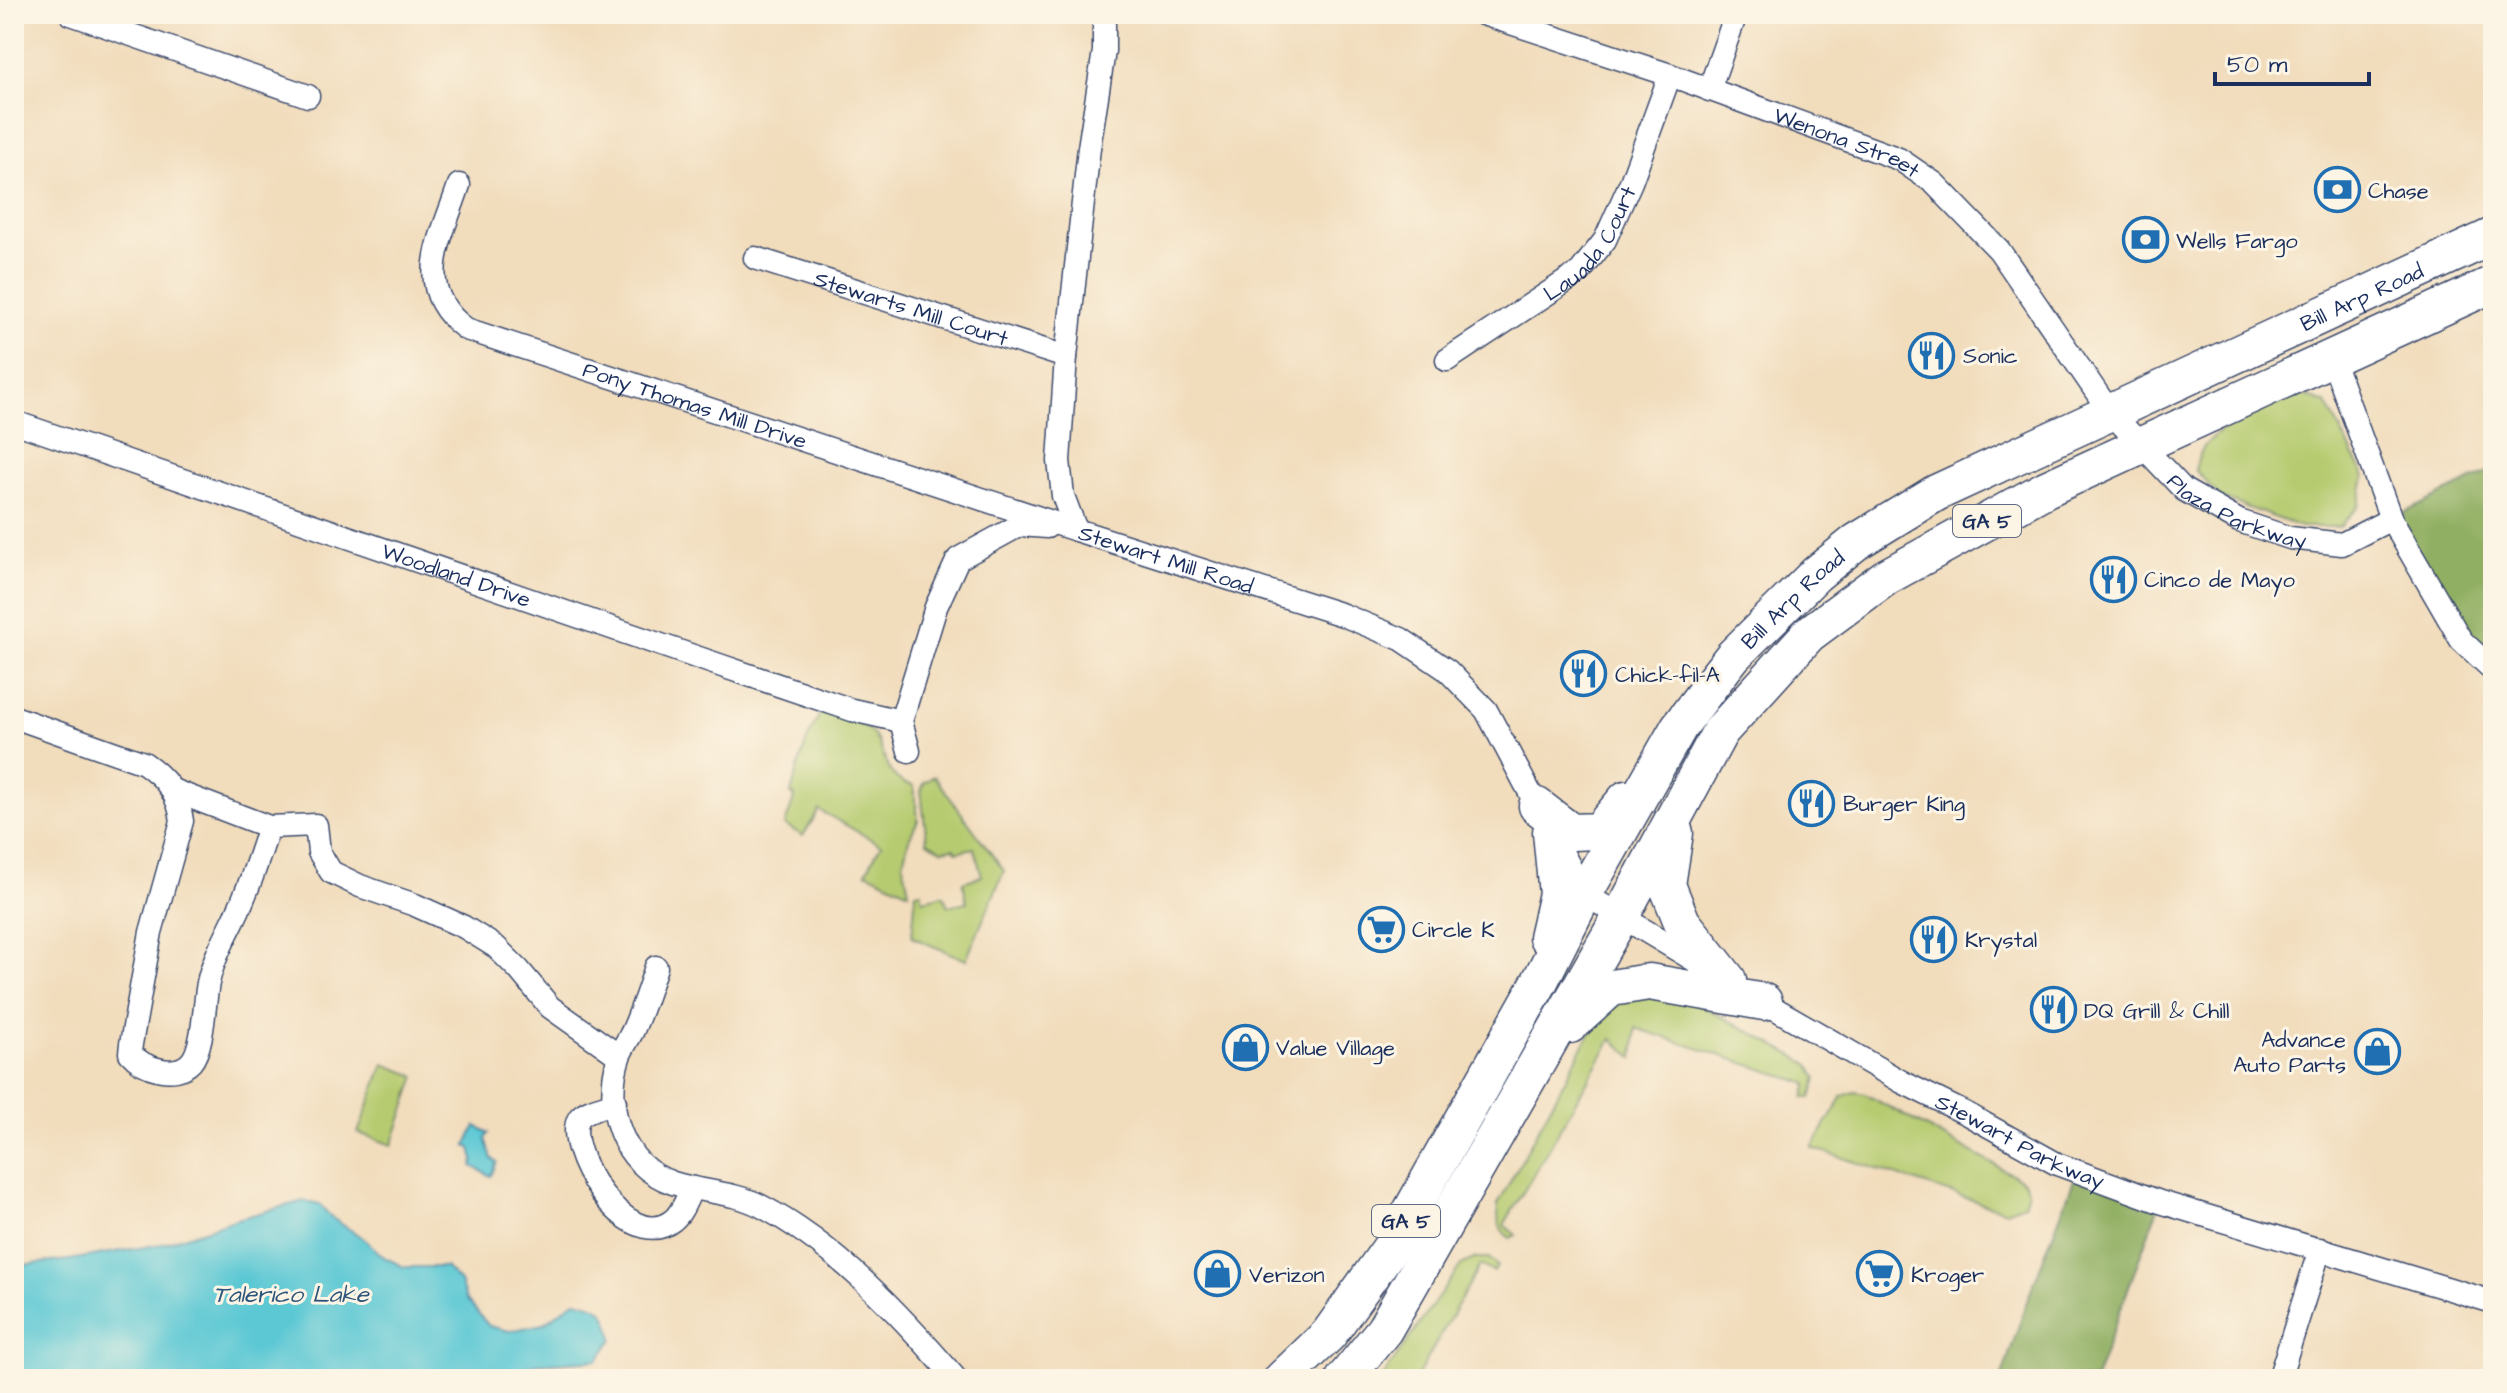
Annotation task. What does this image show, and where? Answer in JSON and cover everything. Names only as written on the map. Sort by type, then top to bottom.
[{"type":"main road","name":"Bill Arp Road","points":[[1282,1379],[1329,1334],[1391,1247],[1679,727],[1733,656],[1816,574],[1856,542],[1936,493],[2493,236]]},
{"type":"main road","name":"Bill Arp Road","points":[[1344,1379],[1384,1330],[1621,916],[1720,732],[1809,634],[1886,577],[2046,489],[2493,284]]},
{"type":"main road","points":[[1544,819],[1571,832],[1599,831],[1614,816],[1679,727]]},
{"type":"main road","points":[[1678,809],[1667,885],[1682,922],[1728,980]]},
{"type":"main road","points":[[1540,981],[1557,894],[1544,819]]},
{"type":"main road","points":[[1548,1045],[1611,988],[1649,982],[1764,1002]]},
{"type":"street","points":[[71,14],[308,96]]},
{"type":"street","name":"Stewart Mill Road","points":[[1104,14],[1104,51],[1089,148],[1066,357],[1059,461],[1063,496],[1076,530],[1343,615],[1401,639],[1447,670],[1486,710],[1584,894]]},
{"type":"street","name":"Wenona Street","points":[[1483,14],[1670,75],[1899,159],[1934,183],[1999,250],[2110,412]]},
{"type":"street","points":[[1709,90],[1736,14]]},
{"type":"street","name":"Lauada Court","points":[[1447,360],[1580,272],[1605,240],[1631,182],[1670,75]]},
{"type":"street","name":"Pony Thomas Mill Drive","points":[[459,185],[433,269],[434,286],[445,311],[466,329],[1076,530]]},
{"type":"street","name":"Stewarts Mill Court","points":[[755,258],[1066,357]]},
{"type":"street","points":[[2332,358],[2391,519],[2461,640],[2493,670]]},
{"type":"street","name":"Plaza Parkway","points":[[2110,412],[2184,490],[2239,521],[2290,538],[2342,544],[2391,519]]},
{"type":"street","name":"Woodland Drive","points":[[14,422],[852,710],[901,721]]},
{"type":"street","points":[[909,751],[901,721],[936,607],[958,559],[1020,525],[1076,530]]},
{"type":"street","points":[[14,717],[144,763],[161,775],[180,806],[182,821],[162,902],[151,932],[133,1030],[130,1053],[138,1063],[162,1070],[176,1070],[190,1063],[197,1051],[208,979],[244,898],[269,827]]},
{"type":"street","points":[[172,790],[269,827],[316,825],[319,852],[331,872],[360,886],[415,905],[496,947],[550,1007],[619,1056]]},
{"type":"street","name":"Stewart Parkway","points":[[1584,894],[1902,1082],[2057,1164],[2160,1202],[2493,1302]]},
{"type":"street","points":[[656,967],[633,1029],[619,1056],[615,1079],[619,1132],[638,1163],[657,1177],[759,1204],[818,1241],[913,1329],[956,1379]]},
{"type":"street","points":[[615,1102],[586,1113],[579,1118],[576,1128],[579,1149],[609,1203],[629,1221],[642,1227],[655,1228],[676,1219],[692,1188]]},
{"type":"street","points":[[2279,1379],[2320,1249]]},
{"type":"green space","points":[[2303,395],[2326,403],[2365,477],[2359,505],[2340,527],[2301,527],[2221,498],[2195,470],[2202,449],[2223,430],[2264,408]]},
{"type":"green space","points":[[2493,470],[2493,669],[2391,519]]},
{"type":"green space","points":[[822,711],[853,720],[869,730],[895,777],[914,786],[918,820],[903,862],[909,892],[866,872],[881,845],[819,810],[803,836],[785,825],[795,796],[791,794],[800,762]]},
{"type":"green space","points":[[934,776],[1004,871],[966,960],[912,937],[916,892],[921,891],[923,900],[944,895],[948,906],[967,902],[963,882],[982,876],[974,848],[957,852],[954,848],[942,850],[927,842],[921,791],[924,783]]},
{"type":"green space","points":[[1684,996],[1809,1064],[1817,1078],[1811,1098],[1804,1098],[1808,1084],[1636,1028],[1634,1058],[1612,1039],[1504,1225],[1516,1235],[1510,1238],[1500,1228],[1498,1204],[1601,1013],[1623,998]]},
{"type":"green space","points":[[384,1064],[416,1076],[392,1145],[358,1133]]},
{"type":"green space","points":[[1854,1092],[1865,1094],[2024,1181],[2028,1190],[2024,1204],[2006,1211],[1812,1148],[1843,1096]]},
{"type":"green space","points":[[2077,1172],[2160,1202],[2095,1379],[2001,1379],[2027,1301]]},
{"type":"green space","points":[[1476,1258],[1489,1258],[1497,1266],[1494,1272],[1480,1265],[1416,1379],[1381,1379],[1461,1265]]},
{"type":"water","points":[[476,1126],[489,1133],[486,1138],[492,1159],[497,1162],[491,1176],[472,1166],[471,1148],[466,1146]]},
{"type":"water","name":"Talerico Lake","points":[[304,1201],[320,1205],[332,1218],[363,1238],[384,1257],[404,1267],[445,1267],[460,1282],[466,1299],[489,1326],[509,1331],[543,1324],[576,1300],[603,1311],[613,1339],[598,1360],[534,1364],[494,1379],[14,1379],[14,1266],[162,1244]]},
{"type":"place","name":"Chase","points":[[2337,190]]},
{"type":"place","name":"Wells Fargo","points":[[2145,240]]},
{"type":"place","name":"Sonic","points":[[1932,355]]},
{"type":"place","name":"Cinco de Mayo","points":[[2113,579]]},
{"type":"place","name":"Chick-fil-A","points":[[1584,674]]},
{"type":"place","name":"Burger King","points":[[1812,803]]},
{"type":"place","name":"Circle K","points":[[1381,929]]},
{"type":"place","name":"Krystal","points":[[1934,939]]},
{"type":"place","name":"DQ Grill & Chill","points":[[2053,1010]]},
{"type":"place","name":"Value Village","points":[[1245,1047]]},
{"type":"place","name":"Advance Auto Parts","points":[[2377,1052]]},
{"type":"place","name":"Verizon","points":[[1218,1274]]},
{"type":"place","name":"Kroger","points":[[1880,1274]]}]
